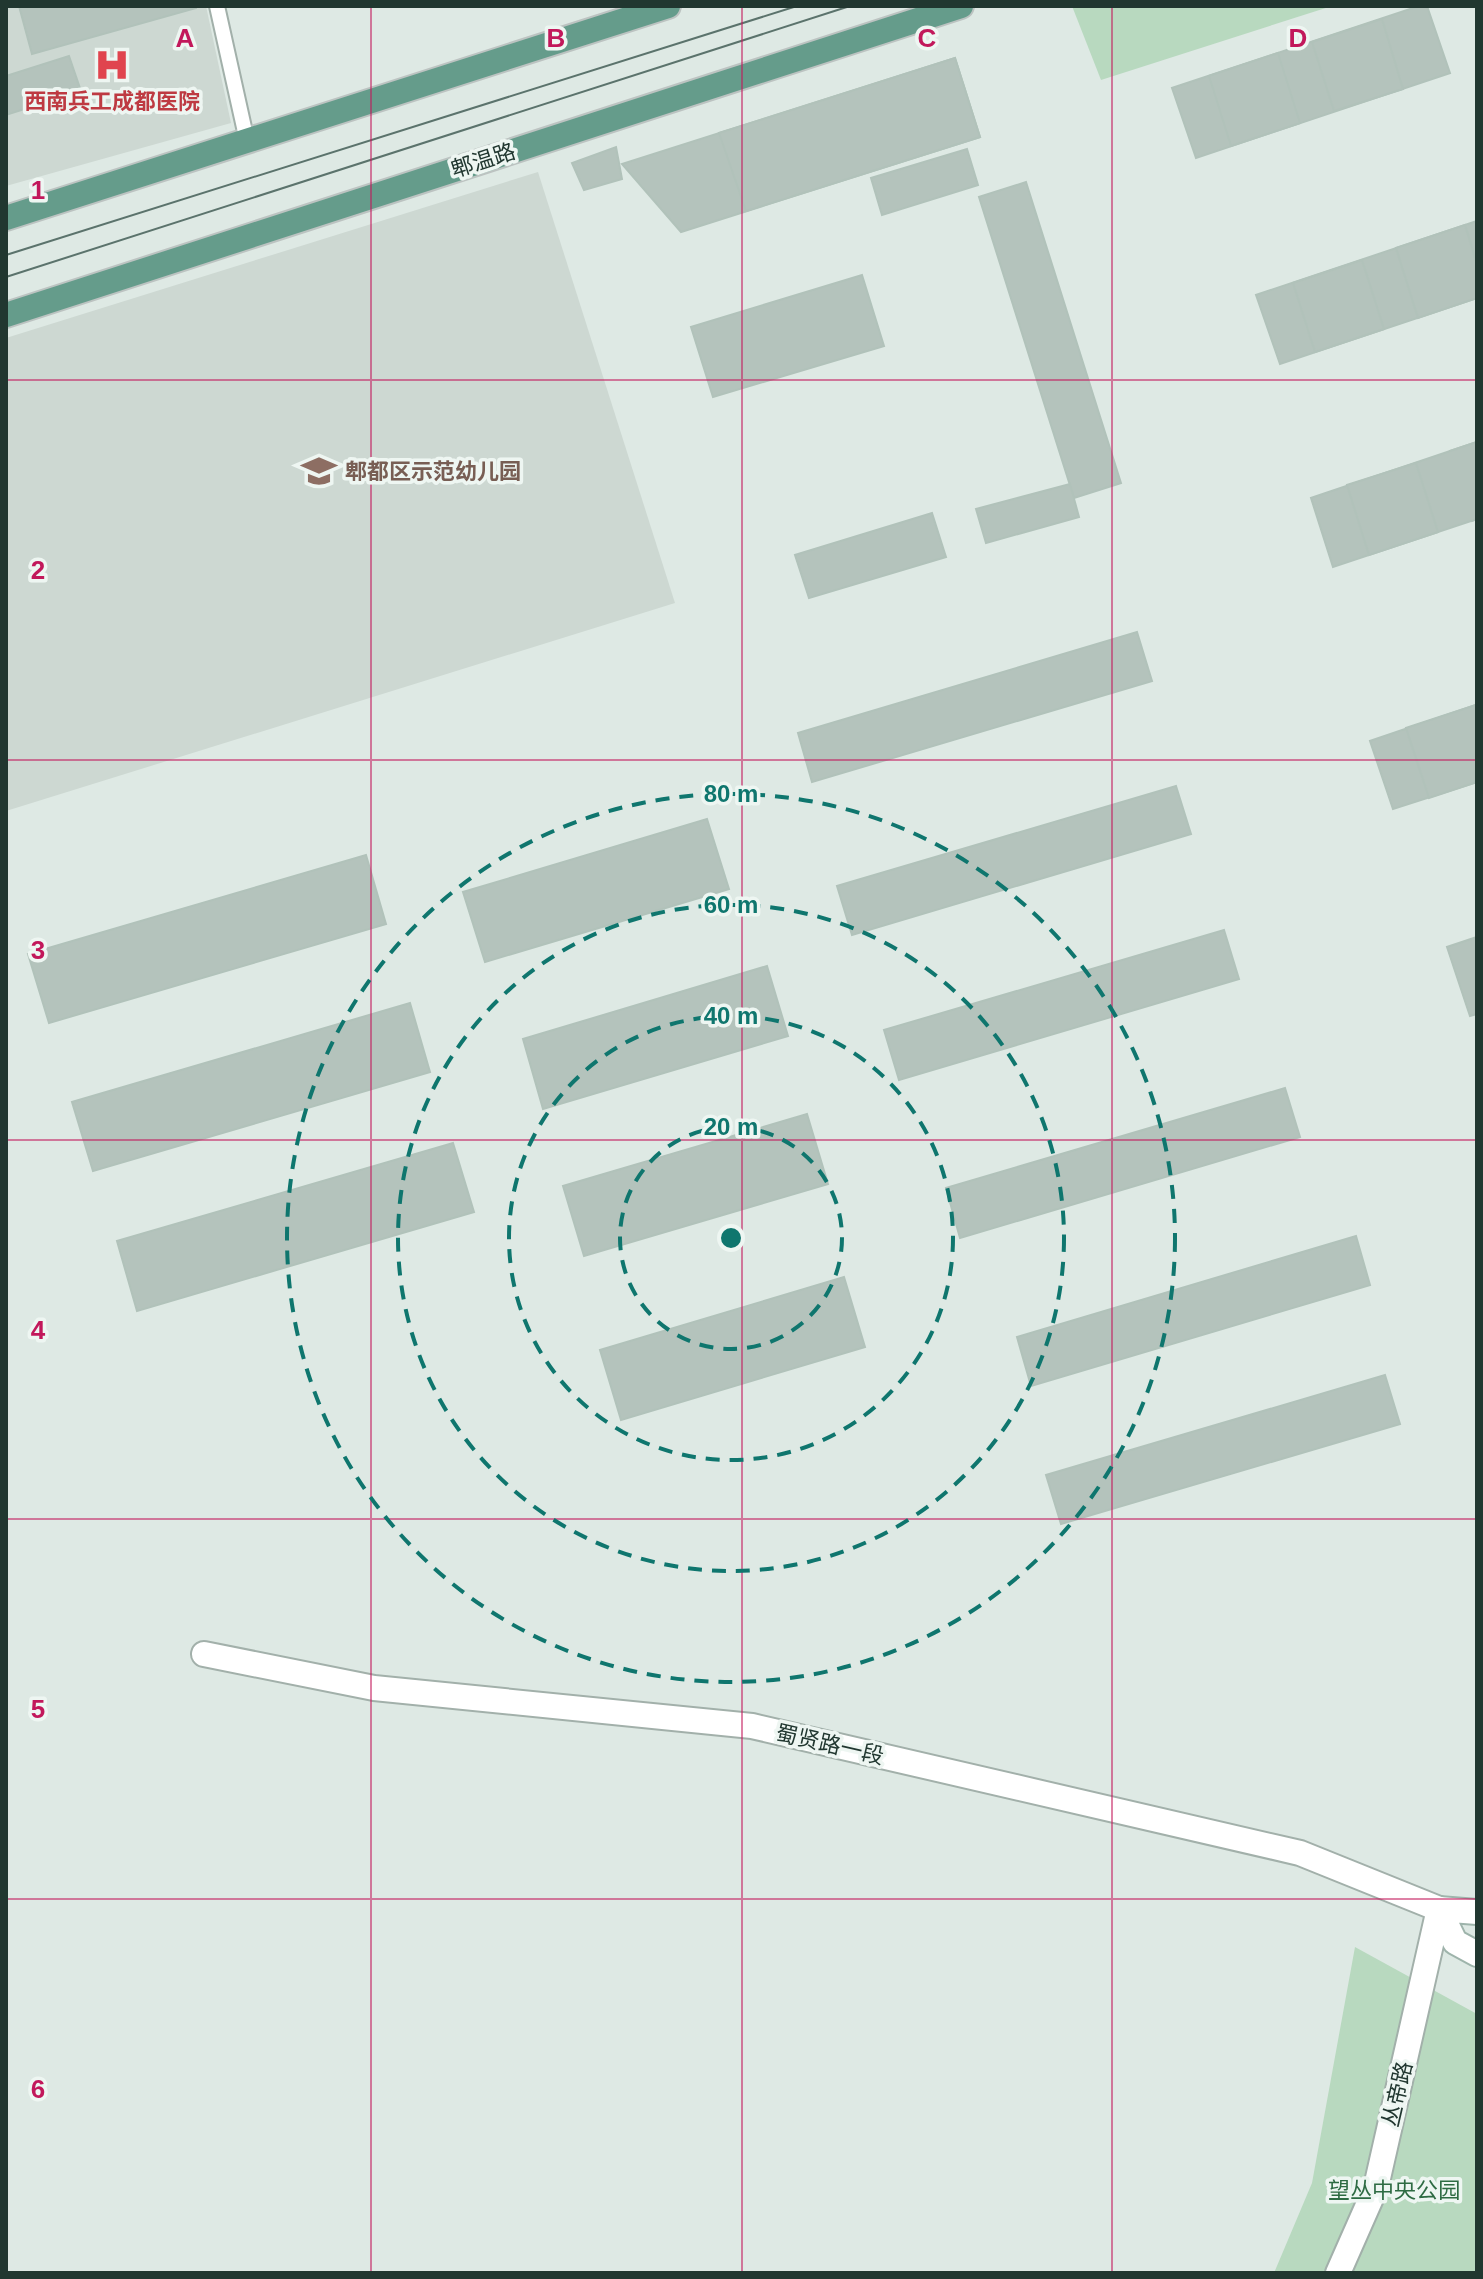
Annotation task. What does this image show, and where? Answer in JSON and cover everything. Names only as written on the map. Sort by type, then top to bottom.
[{"type":"main road","points":[[6,218],[668,6]]},
{"type":"main road","name":"郫温路","points":[[6,315],[961,6]]},
{"type":"street","name":"蜀贤路一段","points":[[204,1654],[374,1688],[752,1726],[1300,1853],[1439,1909],[1477,1912]]},
{"type":"street","points":[[1439,1909],[1455,1942],[1477,1954]]},
{"type":"street","name":"丛帝路","points":[[1338,2273],[1376,2187],[1439,1909]]},
{"type":"lane","points":[[217,6],[247,141]]},
{"type":"shaded area","name":"西南兵工成都医院","points":[[6,6],[206,6],[231,123],[6,186]]},
{"type":"shaded area","name":"郫都区示范幼儿园","points":[[538,172],[675,603],[6,811],[6,338]]},
{"type":"green space","points":[[1072,6],[1332,6],[1101,80]]},
{"type":"green space","name":"望丛中央公园","points":[[1355,1947],[1477,2014],[1477,2273],[1274,2273],[1312,2183]]},
{"type":"building","points":[[19,6],[196,6],[196,8],[32,54]]},
{"type":"building","points":[[1419,6],[1427,6],[1450,73],[1196,158],[1172,88]]},
{"type":"building","points":[[1382,19],[1403,89],[1334,111],[1312,42]]},
{"type":"building","points":[[1278,53],[1300,123],[1231,146],[1209,76]]},
{"type":"building","points":[[69,56],[81,91],[6,115],[6,76]]},
{"type":"building","points":[[955,58],[980,137],[681,232],[622,164]]},
{"type":"building","points":[[955,58],[980,137],[746,211],[719,133]]},
{"type":"building","points":[[616,147],[622,179],[584,190],[572,163]]},
{"type":"building","points":[[967,149],[978,185],[882,215],[871,178]]},
{"type":"building","points":[[1026,182],[1121,483],[1074,498],[979,197]]},
{"type":"building","points":[[1477,221],[1477,298],[1280,364],[1256,295]]},
{"type":"building","points":[[1465,225],[1477,264],[1477,298],[1418,318],[1396,248]]},
{"type":"building","points":[[1362,260],[1384,329],[1315,352],[1293,283]]},
{"type":"building","points":[[862,275],[884,346],[713,397],[691,327]]},
{"type":"building","points":[[1477,442],[1477,519],[1472,521],[1450,451]]},
{"type":"building","points":[[1477,442],[1477,519],[1333,567],[1311,498]]},
{"type":"building","points":[[1416,463],[1438,532],[1369,555],[1347,485]]},
{"type":"building","points":[[1070,484],[1079,517],[986,543],[976,509]]},
{"type":"building","points":[[932,513],[946,557],[809,598],[795,555]]},
{"type":"building","points":[[1137,632],[1152,681],[812,782],[798,733]]},
{"type":"building","points":[[1476,705],[1477,782],[1393,809],[1370,741]]},
{"type":"building","points":[[1476,705],[1477,782],[1429,798],[1406,728]]},
{"type":"building","points":[[1176,786],[1191,834],[852,935],[837,886]]},
{"type":"building","points":[[707,819],[729,889],[485,962],[463,892]]},
{"type":"building","points":[[366,855],[386,924],[49,1023],[28,954]]},
{"type":"building","points":[[1224,930],[1239,979],[899,1080],[884,1030]]},
{"type":"building","points":[[1477,937],[1477,1014],[1470,1016],[1447,947]]},
{"type":"building","points":[[767,966],[788,1036],[543,1109],[523,1039]]},
{"type":"building","points":[[410,1003],[430,1072],[93,1171],[72,1102]]},
{"type":"building","points":[[1285,1088],[1300,1137],[960,1238],[946,1188]]},
{"type":"building","points":[[807,1114],[828,1184],[584,1256],[563,1186]]},
{"type":"building","points":[[453,1143],[474,1212],[137,1311],[117,1241]]},
{"type":"building","points":[[1356,1236],[1370,1285],[1031,1386],[1017,1337]]},
{"type":"building","points":[[844,1277],[865,1347],[621,1420],[600,1350]]},
{"type":"building","points":[[1385,1375],[1400,1424],[1061,1524],[1046,1475]]},
{"type":"tram line","points":[[6,255],[797,6]]},
{"type":"tram line","points":[[6,277],[850,6]]},
{"type":"place","name":"西南兵工成都医院","points":[[112,65]]},
{"type":"place","name":"郫都区示范幼儿园","points":[[319,471]]}]
